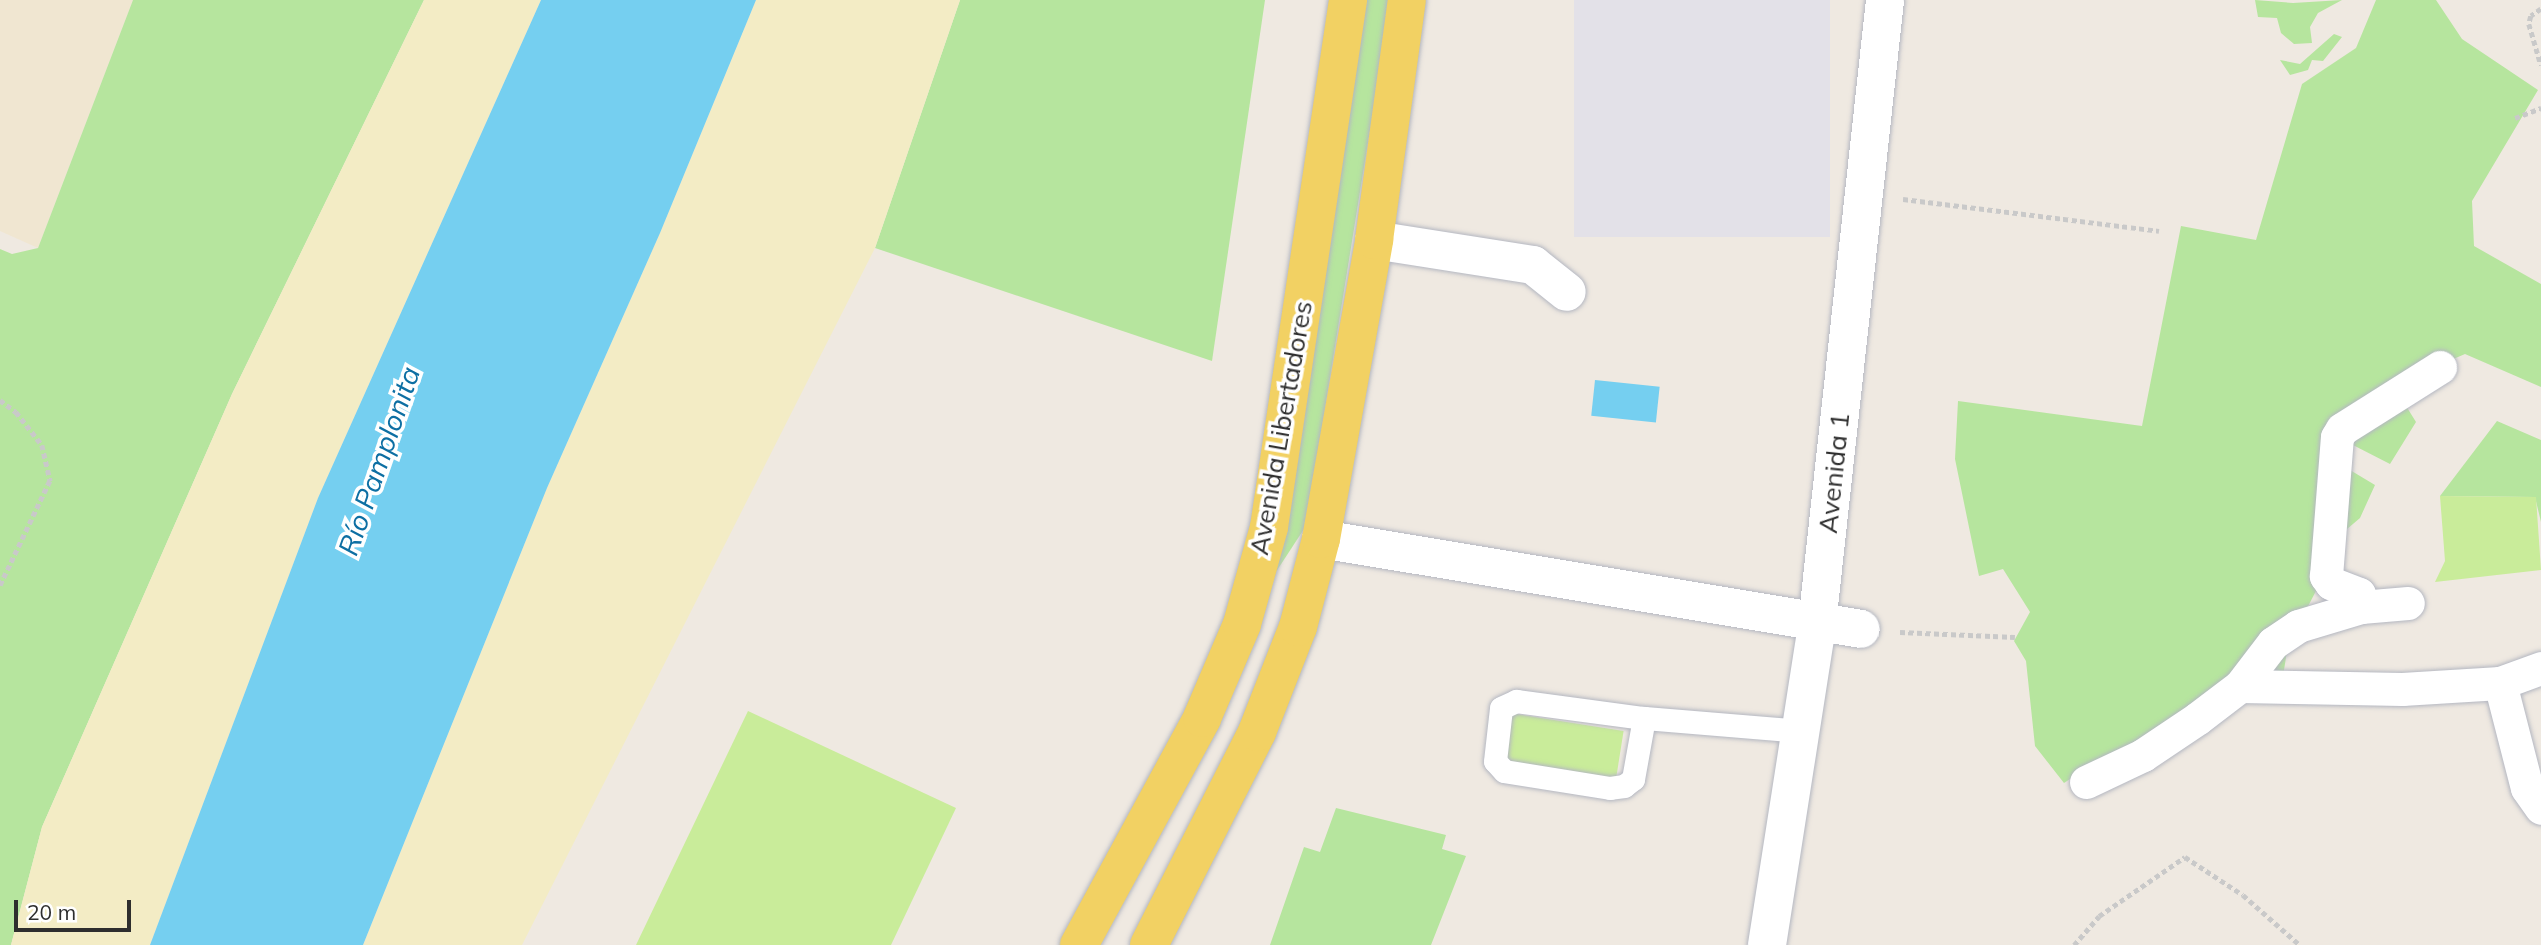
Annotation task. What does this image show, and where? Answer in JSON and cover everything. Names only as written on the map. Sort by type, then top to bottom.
[{"type":"main road","name":"Avenida Libertadores","points":[[1079,945],[1202,718],[1242,624],[1269,527],[1348,0]]},
{"type":"main road","points":[[1149,945],[1257,732],[1298,627],[1321,540],[1374,240],[1407,0]]},
{"type":"street","name":"Avenida 1","points":[[1767,945],[1817,624],[1885,0]]},
{"type":"street","points":[[1374,240],[1533,265],[1567,292]]},
{"type":"street","points":[[2361,607],[2359,594],[2331,583],[2326,576],[2337,437],[2342,429],[2440,367]]},
{"type":"street","points":[[1321,540],[1817,624],[1861,629]]},
{"type":"street","points":[[2086,782],[2143,755],[2241,686],[2273,643],[2298,626],[2361,607],[2408,603]]},
{"type":"street","points":[[2241,686],[2402,689],[2500,683],[2541,668]]},
{"type":"street","points":[[2500,683],[2527,788],[2541,808]]},
{"type":"lane","points":[[1644,718],[1633,779],[1624,786],[1610,788],[1504,771],[1495,761],[1493,751],[1506,703],[1802,732]]},
{"type":"path","points":[[2541,9],[2530,16],[2529,24],[2541,65]]},
{"type":"path","points":[[2515,118],[2541,108]]},
{"type":"path","points":[[1864,194],[2158,231]]},
{"type":"path","points":[[0,401],[16,412],[42,445],[50,481],[0,586]]},
{"type":"path","points":[[1861,629],[2015,638]]},
{"type":"path","points":[[2074,945],[2099,916],[2185,857],[2243,895],[2301,945]]},
{"type":"shaded area","points":[[0,0],[133,0],[38,248],[0,231]]},
{"type":"shaded area","points":[[1574,0],[1830,0],[1830,237],[1574,237]]},
{"type":"green space","points":[[133,0],[424,0],[232,394],[42,827],[11,945],[0,945],[0,249],[12,254],[38,248]]},
{"type":"green space","points":[[960,0],[1265,0],[1212,361],[875,248]]},
{"type":"green space","points":[[1354,0],[1391,0],[1306,526],[1245,619]]},
{"type":"green space","points":[[2255,0],[2293,3],[2342,0],[2318,13],[2310,27],[2312,43],[2294,44],[2281,33],[2277,18],[2258,17]]},
{"type":"green space","points":[[2376,0],[2436,0],[2462,39],[2538,90],[2472,201],[2474,246],[2541,284],[2541,387],[2465,354],[2393,385],[2416,422],[2390,464],[2349,443],[2335,461],[2375,485],[2360,518],[2320,552],[2318,587],[2288,645],[2283,676],[2102,758],[2064,783],[2035,746],[2026,661],[2014,641],[2030,612],[2003,569],[1979,576],[1955,459],[1958,401],[2142,426],[2181,226],[2256,240],[2302,84],[2356,48]]},
{"type":"green space","points":[[2334,34],[2342,37],[2323,61],[2312,60],[2308,70],[2290,75],[2280,60],[2300,64]]},
{"type":"green space","points":[[2497,421],[2541,440],[2541,522],[2535,497],[2440,496]]},
{"type":"green space","points":[[2440,496],[2536,497],[2541,570],[2435,582],[2445,561]]},
{"type":"green space","points":[[748,711],[956,808],[891,945],[636,945]]},
{"type":"green space","points":[[1510,713],[1624,731],[1616,778],[1502,760]]},
{"type":"green space","points":[[1336,808],[1446,835],[1442,849],[1466,856],[1431,945],[1270,945],[1304,847],[1320,852]]},
{"type":"sand","points":[[424,0],[541,0],[318,498],[150,945],[11,945],[42,827],[232,394]]},
{"type":"sand","points":[[756,0],[960,0],[875,248],[522,945],[363,945],[547,488],[660,233]]},
{"type":"water","name":"Río Pamplonita","points":[[541,0],[756,0],[660,233],[547,488],[363,945],[150,945],[318,498]]},
{"type":"water","points":[[1595,380],[1660,387],[1656,423],[1591,416]]}]
